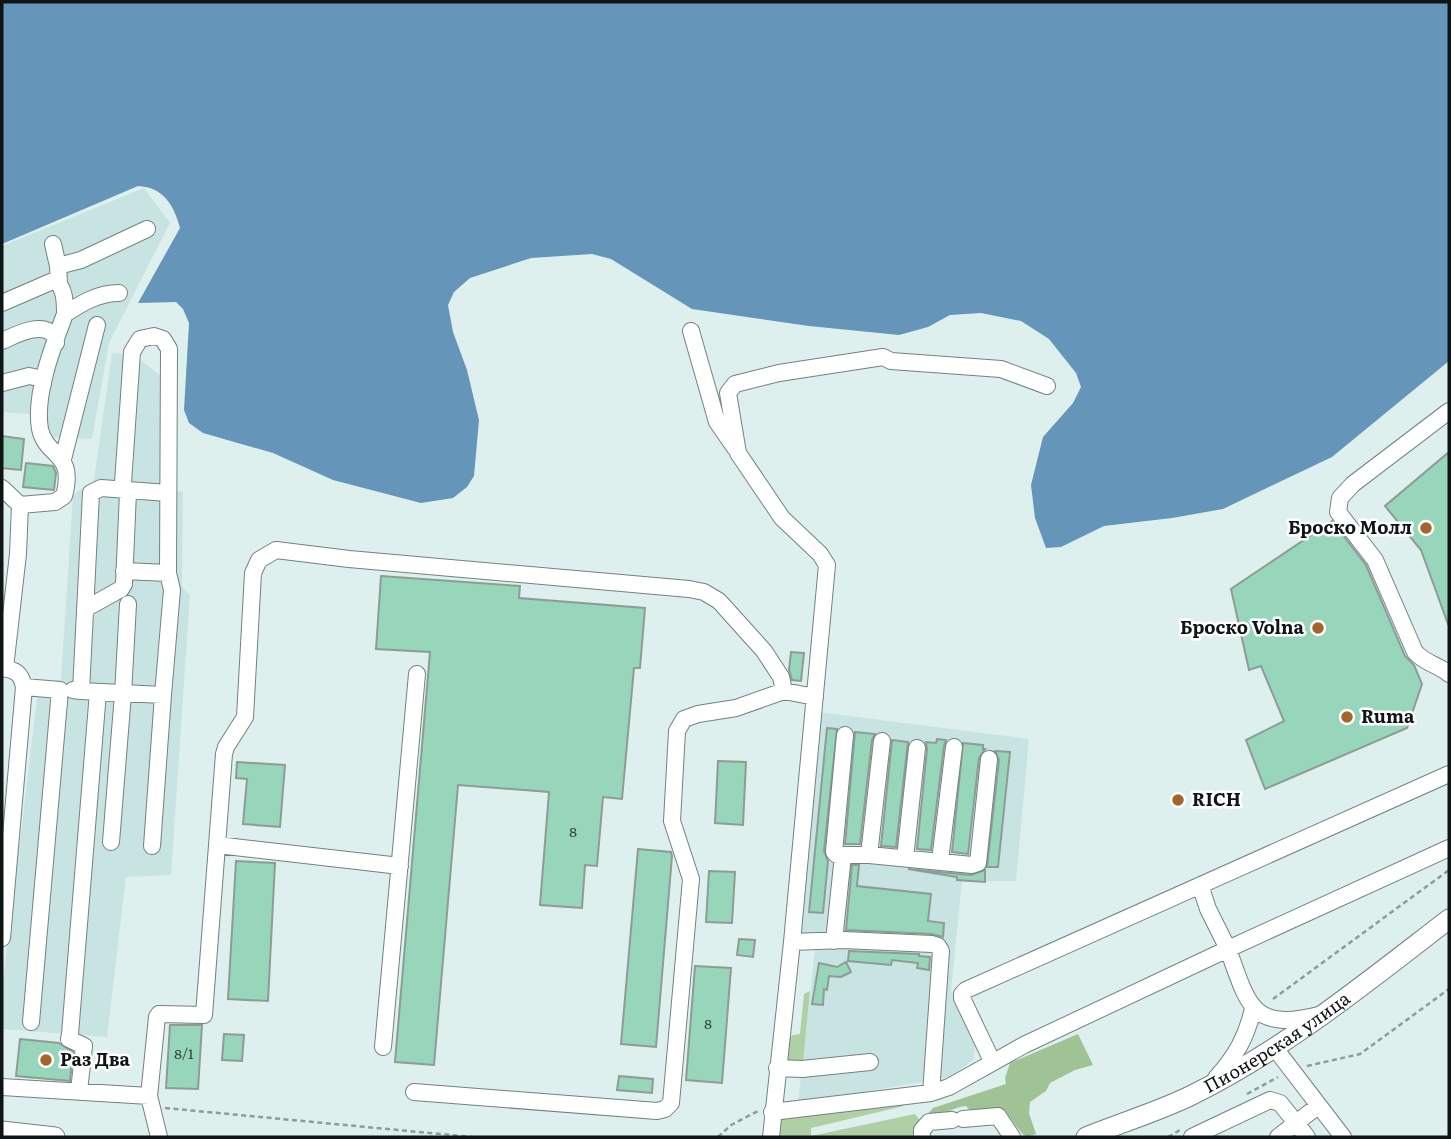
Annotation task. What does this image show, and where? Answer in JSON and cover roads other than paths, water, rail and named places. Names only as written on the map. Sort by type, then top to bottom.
[{"type":"main road","name":"Пионерская улица","points":[[1086,1137],[1188,1097],[1209,1086],[1324,1013],[1449,919]]},
{"type":"main road","points":[[2,1131],[55,1137]]},
{"type":"lane","points":[[58,266],[81,260],[146,229]]},
{"type":"lane","points":[[2,488],[20,505],[55,502],[64,496],[69,479],[63,459],[41,433],[39,421],[43,384],[65,314],[53,244]]},
{"type":"lane","points":[[2,303],[55,280],[59,283]]},
{"type":"lane","points":[[65,314],[84,301],[108,293],[119,293]]},
{"type":"lane","points":[[63,459],[97,325]]},
{"type":"lane","points":[[2,341],[29,330],[45,329],[50,330],[56,343]]},
{"type":"lane","points":[[691,331],[717,422],[782,518],[820,554],[827,565],[771,1137]]},
{"type":"lane","points":[[85,609],[121,589],[124,584],[128,492],[123,483],[132,352],[140,339],[153,336],[163,339],[169,349],[168,573],[173,590],[152,846]]},
{"type":"lane","points":[[738,453],[727,393],[735,384],[779,373],[883,357],[891,361],[1001,369],[1047,386]]},
{"type":"lane","points":[[2,383],[29,376],[39,378],[43,384]]},
{"type":"lane","points":[[1449,411],[1353,484],[1340,498],[1338,512],[1375,560],[1415,652],[1425,663],[1449,674]]},
{"type":"lane","points":[[79,1091],[84,1046],[69,1039],[69,1034],[90,692],[85,609],[91,493],[101,488],[168,493]]},
{"type":"lane","points":[[2,938],[23,687],[22,677],[4,661],[9,567],[20,505]]},
{"type":"lane","points":[[159,1137],[149,1096],[158,1015],[204,1015],[224,754],[244,717],[253,573],[259,560],[276,550],[704,592],[719,601],[764,651],[781,677],[784,691]]},
{"type":"lane","points":[[124,571],[168,573]]},
{"type":"lane","points":[[111,842],[128,604]]},
{"type":"lane","points":[[383,1046],[417,674]]},
{"type":"lane","points":[[23,687],[163,695]]},
{"type":"lane","points":[[31,1021],[60,690]]},
{"type":"lane","points":[[414,1092],[657,1111],[666,1109],[671,1103],[691,879],[672,821],[677,731],[684,719],[736,708],[784,691],[815,697]]},
{"type":"lane","points":[[845,735],[835,855],[869,855],[972,865],[978,863],[989,759]]},
{"type":"lane","points":[[869,855],[882,741]]},
{"type":"lane","points":[[940,861],[954,747]]},
{"type":"lane","points":[[905,858],[917,748]]},
{"type":"lane","points":[[992,1061],[970,1018],[962,994],[1449,774]]},
{"type":"lane","points":[[217,845],[400,866]]},
{"type":"lane","points":[[773,1107],[931,1093],[949,1087],[992,1061],[1228,948],[1449,848]]},
{"type":"lane","points":[[834,941],[843,855]]},
{"type":"lane","points":[[1200,885],[1208,909],[1253,1008],[1275,1021],[1296,1021],[1324,1013]]},
{"type":"lane","points":[[792,942],[834,941],[938,946],[941,951],[931,1093]]},
{"type":"lane","points":[[1209,1086],[1232,1061],[1243,1042],[1253,1008]]},
{"type":"lane","points":[[1273,1047],[1343,1137]]},
{"type":"lane","points":[[777,1068],[802,1069],[870,1062]]},
{"type":"lane","points":[[2,1087],[149,1096]]},
{"type":"lane","points":[[1186,1134],[1270,1100],[1280,1103],[1307,1137]]},
{"type":"lane","points":[[1278,1137],[1318,1107]]},
{"type":"lane","points":[[922,1137],[922,1130],[929,1122],[998,1116],[1012,1137]]},
{"type":"water","points":[[2,2],[1449,2],[1449,361],[1332,457],[1223,509],[1104,526],[1061,547],[1046,548],[1035,518],[1031,485],[1043,437],[1073,403],[1081,387],[1076,373],[1049,339],[1021,321],[981,313],[950,315],[928,327],[899,335],[809,326],[692,309],[611,259],[592,254],[531,258],[470,278],[454,292],[448,305],[453,332],[467,370],[479,420],[474,476],[467,487],[453,498],[421,503],[333,480],[273,453],[203,433],[189,423],[184,410],[189,323],[183,309],[176,302],[138,303],[180,228],[171,205],[161,194],[138,186],[2,244]]},
{"type":"place","name":"Броско Молл","points":[[1426,528]]},
{"type":"place","name":"Броско Volna","points":[[1318,628]]},
{"type":"place","name":"Ruma","points":[[1347,717]]},
{"type":"place","name":"RICH","points":[[1178,800]]},
{"type":"place","name":"Раз Два","points":[[46,1060]]}]
